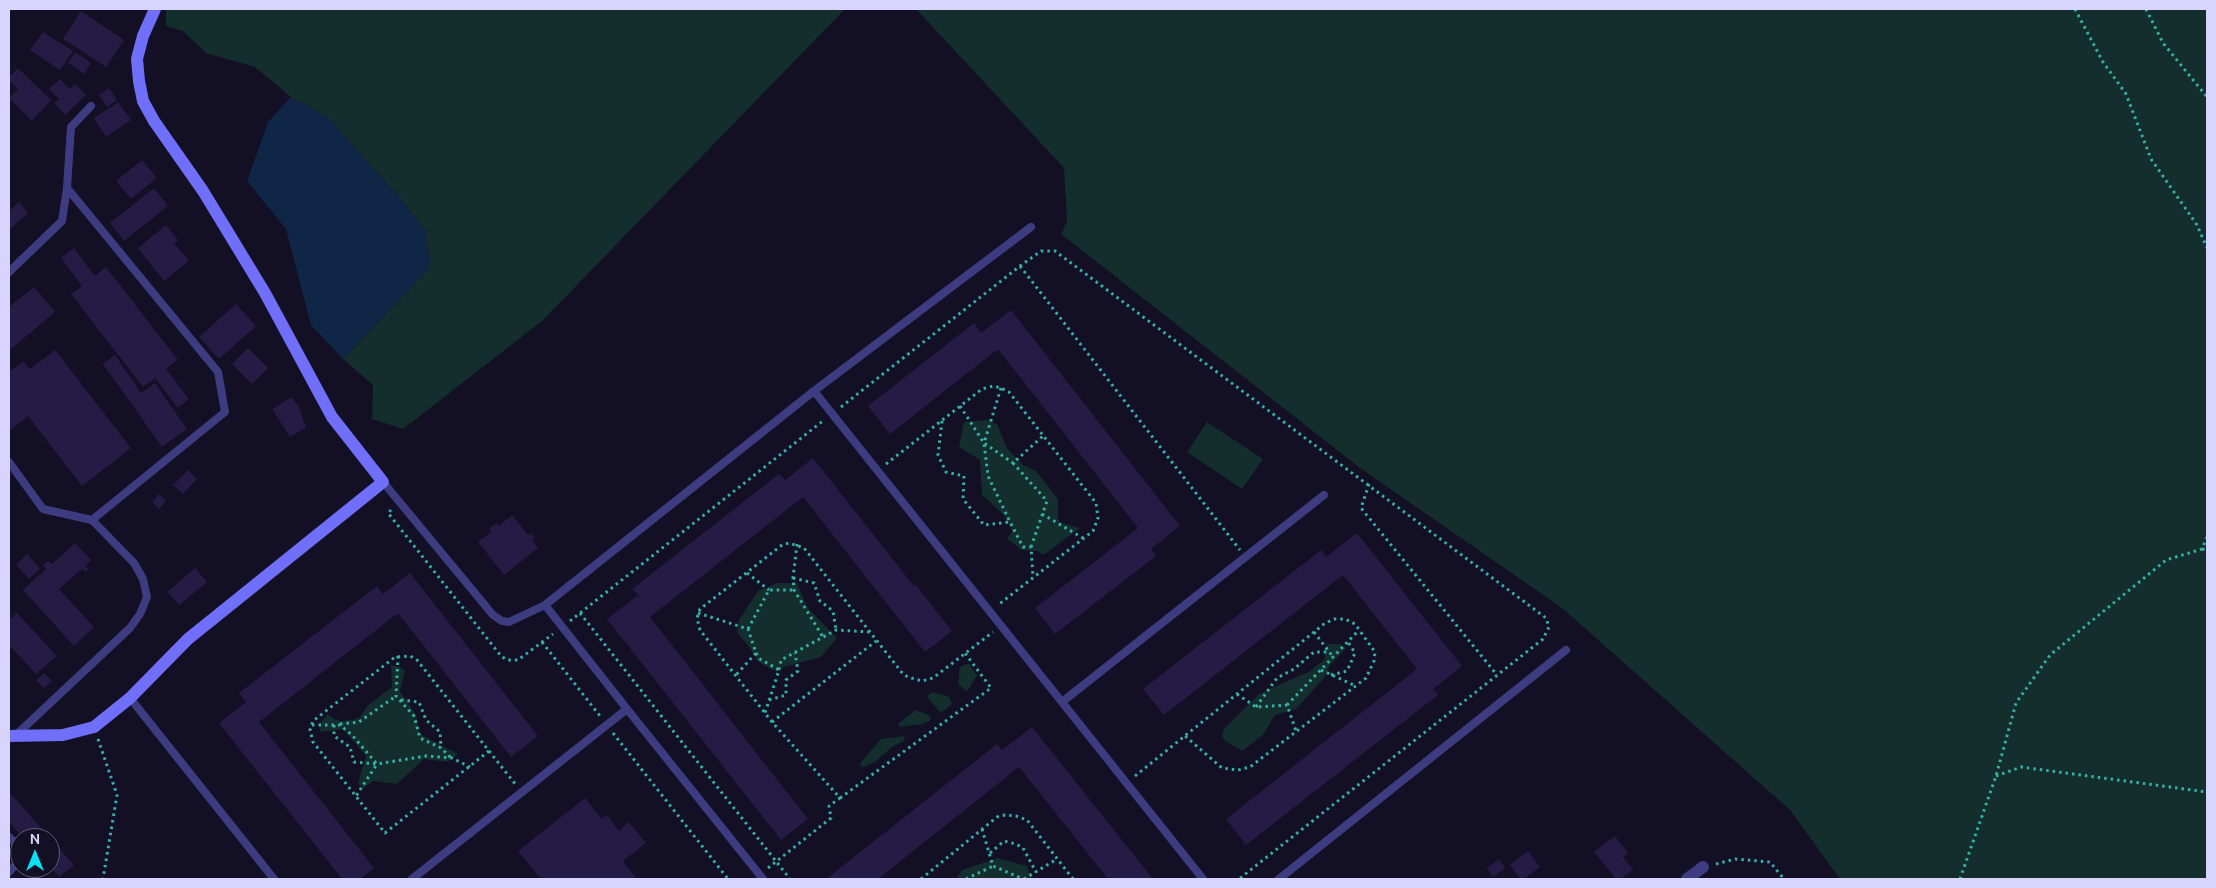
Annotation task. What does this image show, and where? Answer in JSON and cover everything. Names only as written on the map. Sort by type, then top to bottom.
[{"type":"street","points":[[12,736],[63,735],[94,727],[130,698],[188,639],[382,482],[332,417],[265,293],[203,191],[154,121],[143,101],[137,60],[155,9]]},
{"type":"street","points":[[1688,879],[1703,867]]},
{"type":"lane","points":[[9,272],[62,221],[67,188],[71,127],[91,106]]},
{"type":"lane","points":[[67,188],[218,372],[225,412],[92,520]]},
{"type":"lane","points":[[382,482],[493,615],[502,621],[509,622],[545,605],[814,391],[1031,226]]},
{"type":"lane","points":[[814,391],[1203,879]]},
{"type":"lane","points":[[9,462],[43,509],[92,520],[134,563],[143,579],[146,597],[140,614],[130,628],[12,736]]},
{"type":"lane","points":[[1062,702],[1324,495]]},
{"type":"lane","points":[[545,605],[761,877]]},
{"type":"lane","points":[[1279,879],[1566,650]]},
{"type":"lane","points":[[130,698],[274,879]]},
{"type":"lane","points":[[412,879],[627,708]]},
{"type":"path","points":[[2075,9],[2103,62],[2126,94],[2151,159],[2197,226],[2207,248]]},
{"type":"path","points":[[2146,9],[2163,43],[2207,97]]},
{"type":"path","points":[[400,504],[388,513],[501,656],[507,660],[518,660],[1020,266],[1041,251],[1058,252],[1546,618],[1549,627],[1543,639],[1239,879]]},
{"type":"path","points":[[1020,266],[1246,557]]},
{"type":"path","points":[[878,470],[982,389],[993,386],[1008,392],[1043,436],[1096,503],[1098,510],[1096,524],[1093,531],[990,611]]},
{"type":"path","points":[[1001,388],[984,443],[988,476],[1024,547],[1031,547]]},
{"type":"path","points":[[960,406],[984,443],[1012,463],[1047,501],[1031,547],[1033,578]]},
{"type":"path","points":[[942,420],[938,455],[946,472],[964,476],[963,499],[984,525],[1010,522]]},
{"type":"path","points":[[1012,463],[1043,436]]},
{"type":"path","points":[[1369,484],[1361,508],[1498,675]]},
{"type":"path","points":[[1042,514],[1083,538]]},
{"type":"path","points":[[2202,549],[2207,537]]},
{"type":"path","points":[[840,798],[772,722],[700,630],[697,623],[700,609],[782,545],[789,543],[797,544],[804,548],[903,674],[915,680],[933,678],[1001,625]]},
{"type":"path","points":[[797,544],[793,578],[794,590],[823,637]]},
{"type":"path","points":[[1960,879],[1996,776],[2016,703],[2050,655],[2166,560],[2202,549],[2207,550]]},
{"type":"path","points":[[747,573],[769,590],[794,590]]},
{"type":"path","points":[[793,578],[814,583],[820,601],[834,611],[836,630]]},
{"type":"path","points":[[769,590],[748,629],[760,659],[778,670]]},
{"type":"path","points":[[580,612],[790,879]]},
{"type":"path","points":[[698,613],[748,629]]},
{"type":"path","points":[[1127,783],[1185,736],[1237,694],[1314,632],[1334,619],[1345,619],[1355,624],[1375,652],[1371,671],[1366,678],[1250,767],[1238,770],[1222,768],[1185,736]]},
{"type":"path","points":[[765,713],[781,660],[836,630],[870,632]]},
{"type":"path","points":[[1237,694],[1256,707],[1287,705],[1359,630]]},
{"type":"path","points":[[1314,632],[1333,657]]},
{"type":"path","points":[[772,722],[876,641]]},
{"type":"path","points":[[542,642],[728,879]]},
{"type":"path","points":[[1332,675],[1346,671],[1355,653],[1348,642]]},
{"type":"path","points":[[1256,707],[1276,678],[1294,669],[1314,652],[1329,652]]},
{"type":"path","points":[[736,676],[756,653]]},
{"type":"path","points":[[769,700],[786,695],[786,680],[798,670],[795,653]]},
{"type":"path","points":[[761,877],[776,862],[831,818],[829,806],[991,688],[965,653]]},
{"type":"path","points":[[398,656],[396,696],[414,716],[420,738],[441,748],[452,758],[470,767]]},
{"type":"path","points":[[489,751],[385,833],[313,742],[310,735],[311,725],[313,721],[398,656],[410,656],[417,660],[522,792]]},
{"type":"path","points":[[1321,670],[1356,686]]},
{"type":"path","points":[[311,725],[359,722],[396,696]]},
{"type":"path","points":[[400,700],[419,702],[426,720],[440,732],[441,748]]},
{"type":"path","points":[[1287,705],[1296,731]]},
{"type":"path","points":[[334,724],[334,736],[350,746],[354,762],[377,764],[426,756],[452,758]]},
{"type":"path","points":[[340,724],[377,764]]},
{"type":"path","points":[[94,727],[117,795],[102,879]]},
{"type":"path","points":[[356,796],[377,764]]},
{"type":"path","points":[[1996,776],[2021,767],[2207,792]]},
{"type":"path","points":[[920,879],[997,817],[1016,816],[1027,820],[1073,879]]},
{"type":"path","points":[[982,829],[994,866]]},
{"type":"path","points":[[990,853],[1004,841],[1016,844],[1023,848],[1036,872]]},
{"type":"path","points":[[966,879],[994,866],[1024,879],[1057,859]]},
{"type":"path","points":[[1703,867],[1735,859],[1770,862],[1784,879]]},
{"type":"green space","points":[[166,9],[845,9],[542,321],[403,429],[372,419],[373,385],[343,359],[430,267],[425,230],[400,198],[328,118],[291,97],[255,67],[206,53],[183,31],[166,26]]},
{"type":"green space","points":[[916,9],[2207,9],[2207,879],[1840,879],[1790,810],[1562,608],[1360,468],[1061,234],[1067,221],[1064,168]]},
{"type":"green space","points":[[987,420],[997,424],[1007,448],[1023,465],[1036,471],[1058,499],[1058,519],[1061,523],[1080,528],[1045,554],[1041,554],[1038,551],[1022,550],[1007,539],[1012,531],[1004,515],[982,495],[980,460],[959,447],[964,422]]},
{"type":"green space","points":[[1207,422],[1263,459],[1242,489],[1187,452]]},
{"type":"green space","points":[[777,583],[797,583],[807,607],[837,638],[821,657],[773,670],[757,661],[750,648],[737,632],[739,620],[758,591]]},
{"type":"green space","points":[[1327,644],[1340,644],[1346,648],[1330,665],[1325,677],[1296,709],[1275,715],[1263,735],[1242,751],[1225,741],[1222,737],[1224,729],[1259,694],[1310,671],[1324,660]]},
{"type":"green space","points":[[969,664],[977,675],[967,692],[958,684],[960,667]]},
{"type":"green space","points":[[391,665],[400,667],[405,671],[400,691],[416,715],[420,734],[458,754],[448,762],[424,759],[397,784],[373,781],[363,789],[358,783],[366,756],[343,729],[320,732],[319,724],[328,714],[334,719],[342,721],[360,717],[367,706],[392,687]]},
{"type":"green space","points":[[932,692],[949,697],[952,704],[942,712],[939,711],[928,698],[928,695]]},
{"type":"green space","points":[[916,710],[931,716],[930,721],[899,727],[899,723]]},
{"type":"green space","points":[[903,736],[905,738],[904,741],[892,747],[875,762],[863,767],[860,766],[861,762],[881,739]]},
{"type":"green space","points":[[998,858],[1027,866],[1032,879],[956,879],[962,870]]},
{"type":"water","points":[[291,97],[328,118],[400,198],[425,230],[430,267],[343,359],[311,325],[286,229],[247,181],[268,122]]},
{"type":"building","points":[[81,11],[124,40],[106,67],[63,39]]},
{"type":"building","points":[[43,32],[73,51],[60,70],[30,50]]},
{"type":"building","points":[[75,52],[91,63],[84,74],[68,63]]},
{"type":"building","points":[[18,68],[51,100],[32,121],[9,98],[18,89],[9,80],[9,77]]},
{"type":"building","points":[[60,79],[70,89],[75,84],[86,95],[65,115],[54,103],[59,99],[49,89]]},
{"type":"building","points":[[109,88],[117,100],[107,107],[99,95]]},
{"type":"building","points":[[118,102],[131,120],[106,137],[94,118]]},
{"type":"building","points":[[142,160],[157,178],[131,199],[116,181]]},
{"type":"building","points":[[154,188],[168,206],[124,241],[110,223]]},
{"type":"building","points":[[19,202],[28,213],[9,230],[9,211]]},
{"type":"building","points":[[166,225],[178,240],[174,243],[189,261],[164,281],[138,248]]},
{"type":"building","points":[[74,248],[95,276],[106,267],[178,360],[166,369],[189,399],[178,408],[155,378],[143,387],[71,294],[82,286],[61,258]]},
{"type":"building","points":[[34,287],[55,312],[11,349],[9,346],[9,307]]},
{"type":"building","points":[[236,304],[256,326],[219,359],[199,337]]},
{"type":"building","points":[[1011,310],[1180,526],[1151,549],[1156,556],[1055,634],[1035,608],[1138,528],[998,349],[890,434],[868,406],[974,323],[981,333]]},
{"type":"building","points":[[248,348],[268,368],[252,384],[232,364]]},
{"type":"building","points":[[55,350],[131,448],[82,486],[28,416],[9,431],[9,372],[23,361],[30,369]]},
{"type":"building","points":[[115,355],[141,393],[155,383],[187,429],[162,447],[103,364]]},
{"type":"building","points":[[292,397],[299,407],[306,428],[290,437],[272,409]]},
{"type":"building","points":[[813,458],[952,631],[925,652],[803,497],[650,617],[808,819],[781,840],[607,619],[638,595],[632,589],[779,474],[785,480]]},
{"type":"building","points":[[188,470],[197,479],[183,494],[173,485]]},
{"type":"building","points":[[159,494],[166,501],[159,509],[152,502]]},
{"type":"building","points":[[512,515],[528,535],[531,533],[535,538],[532,540],[538,548],[504,575],[478,542],[491,532],[489,529],[496,523],[499,526]]},
{"type":"building","points":[[1357,533],[1462,666],[1433,689],[1438,695],[1246,845],[1226,819],[1417,669],[1343,575],[1164,715],[1143,689],[1321,550],[1326,557]]},
{"type":"building","points":[[75,543],[91,560],[85,566],[89,569],[85,572],[82,569],[59,589],[94,627],[74,646],[23,590],[46,569],[43,565],[48,561],[52,564]]},
{"type":"building","points":[[27,554],[40,569],[29,579],[16,565]]},
{"type":"building","points":[[195,568],[207,582],[179,605],[167,592]]},
{"type":"building","points":[[410,573],[538,736],[511,757],[398,613],[259,722],[374,868],[360,879],[342,879],[219,723],[246,702],[239,693],[377,586],[383,594]]},
{"type":"building","points":[[17,613],[57,656],[36,674],[9,645],[9,620]]},
{"type":"building","points":[[44,673],[52,681],[44,688],[36,680]]},
{"type":"building","points":[[1032,727],[1153,879],[1108,879],[1019,767],[878,879],[826,879],[997,744],[1002,750]]},
{"type":"building","points":[[9,792],[41,828],[14,828],[9,822]]},
{"type":"building","points":[[585,798],[602,819],[607,815],[619,831],[629,822],[646,843],[623,861],[637,879],[541,879],[518,851]]},
{"type":"building","points":[[1615,836],[1628,853],[1623,857],[1633,870],[1620,879],[1616,879],[1594,852]]},
{"type":"building","points":[[60,849],[74,865],[60,876]]},
{"type":"building","points":[[1528,851],[1540,867],[1524,879],[1520,879],[1510,865]]},
{"type":"building","points":[[1499,859],[1505,868],[1493,877],[1487,868]]}]
